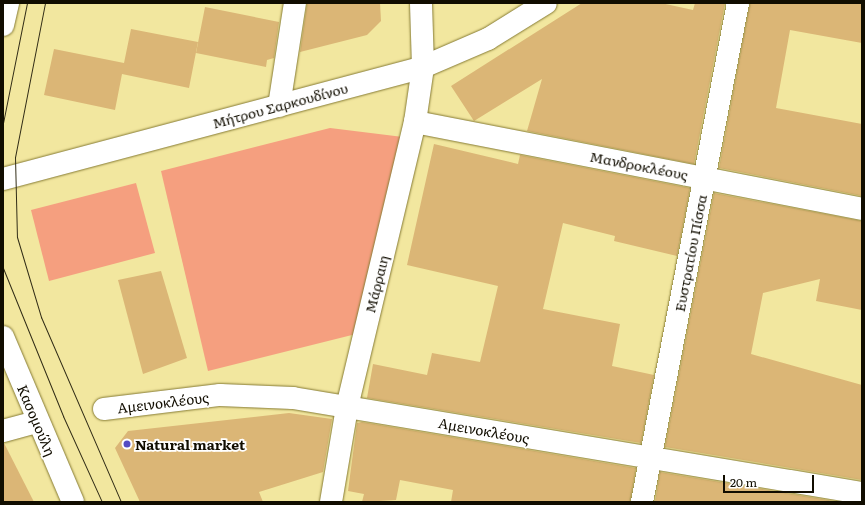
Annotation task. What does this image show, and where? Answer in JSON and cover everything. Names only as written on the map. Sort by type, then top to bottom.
[{"type":"street","points":[[3,25],[8,3]]},
{"type":"street","points":[[279,106],[295,3]]},
{"type":"street","name":"Μάρραιη","points":[[331,502],[347,407],[415,122],[423,67],[421,3]]},
{"type":"street","name":"Μήτρου Σαρκουδίνου","points":[[3,179],[423,67],[488,39],[546,3]]},
{"type":"street","name":"Ευστρατίου Πίσσα","points":[[642,502],[738,3]]},
{"type":"street","name":"Μανδροκλέους","points":[[415,122],[862,209]]},
{"type":"street","name":"Κασομούλη","points":[[3,337],[37,422],[73,502]]},
{"type":"street","name":"Αμεινοκλέους","points":[[104,409],[220,395],[293,398],[862,493]]},
{"type":"street","points":[[3,432],[37,422]]},
{"type":"shaded area","points":[[330,128],[403,137],[356,334],[208,371],[161,171]]},
{"type":"shaded area","points":[[136,183],[155,253],[49,281],[31,210]]},
{"type":"building","points":[[307,3],[380,3],[381,21],[367,35],[300,52]]},
{"type":"building","points":[[582,3],[661,3],[693,10],[695,3],[725,3],[694,164],[527,131],[542,79],[474,121],[451,86]]},
{"type":"building","points":[[750,3],[862,3],[862,43],[790,30],[776,108],[862,124],[862,196],[719,168]]},
{"type":"building","points":[[205,7],[279,22],[274,58],[267,60],[266,67],[196,53]]},
{"type":"building","points":[[131,29],[198,42],[189,88],[122,74],[115,110],[44,95],[54,49],[124,63]]},
{"type":"building","points":[[434,144],[518,164],[520,155],[690,188],[677,256],[614,241],[615,236],[563,223],[543,309],[620,324],[612,366],[654,375],[641,443],[367,398],[373,364],[427,375],[432,353],[480,362],[498,286],[407,265]]},
{"type":"building","points":[[714,193],[862,221],[862,310],[816,301],[820,279],[763,293],[751,354],[862,385],[862,480],[665,447]]},
{"type":"building","points":[[161,271],[187,358],[143,374],[118,280]]},
{"type":"building","points":[[289,413],[332,419],[323,472],[259,492],[263,502],[140,502],[115,448],[128,431]]},
{"type":"building","points":[[362,422],[636,468],[630,502],[451,502],[453,490],[400,480],[396,500],[362,502],[364,494],[348,491],[357,423]]},
{"type":"building","points":[[4,443],[34,502],[3,502]]},
{"type":"building","points":[[660,472],[840,502],[655,502]]},
{"type":"tram line","points":[[3,123],[27,3]]},
{"type":"tram line","points":[[45,3],[15,157],[17,237],[41,317],[121,502]]},
{"type":"tram line","points":[[3,268],[63,416],[102,502]]},
{"type":"place","name":"Natural market","points":[[127,444]]}]
